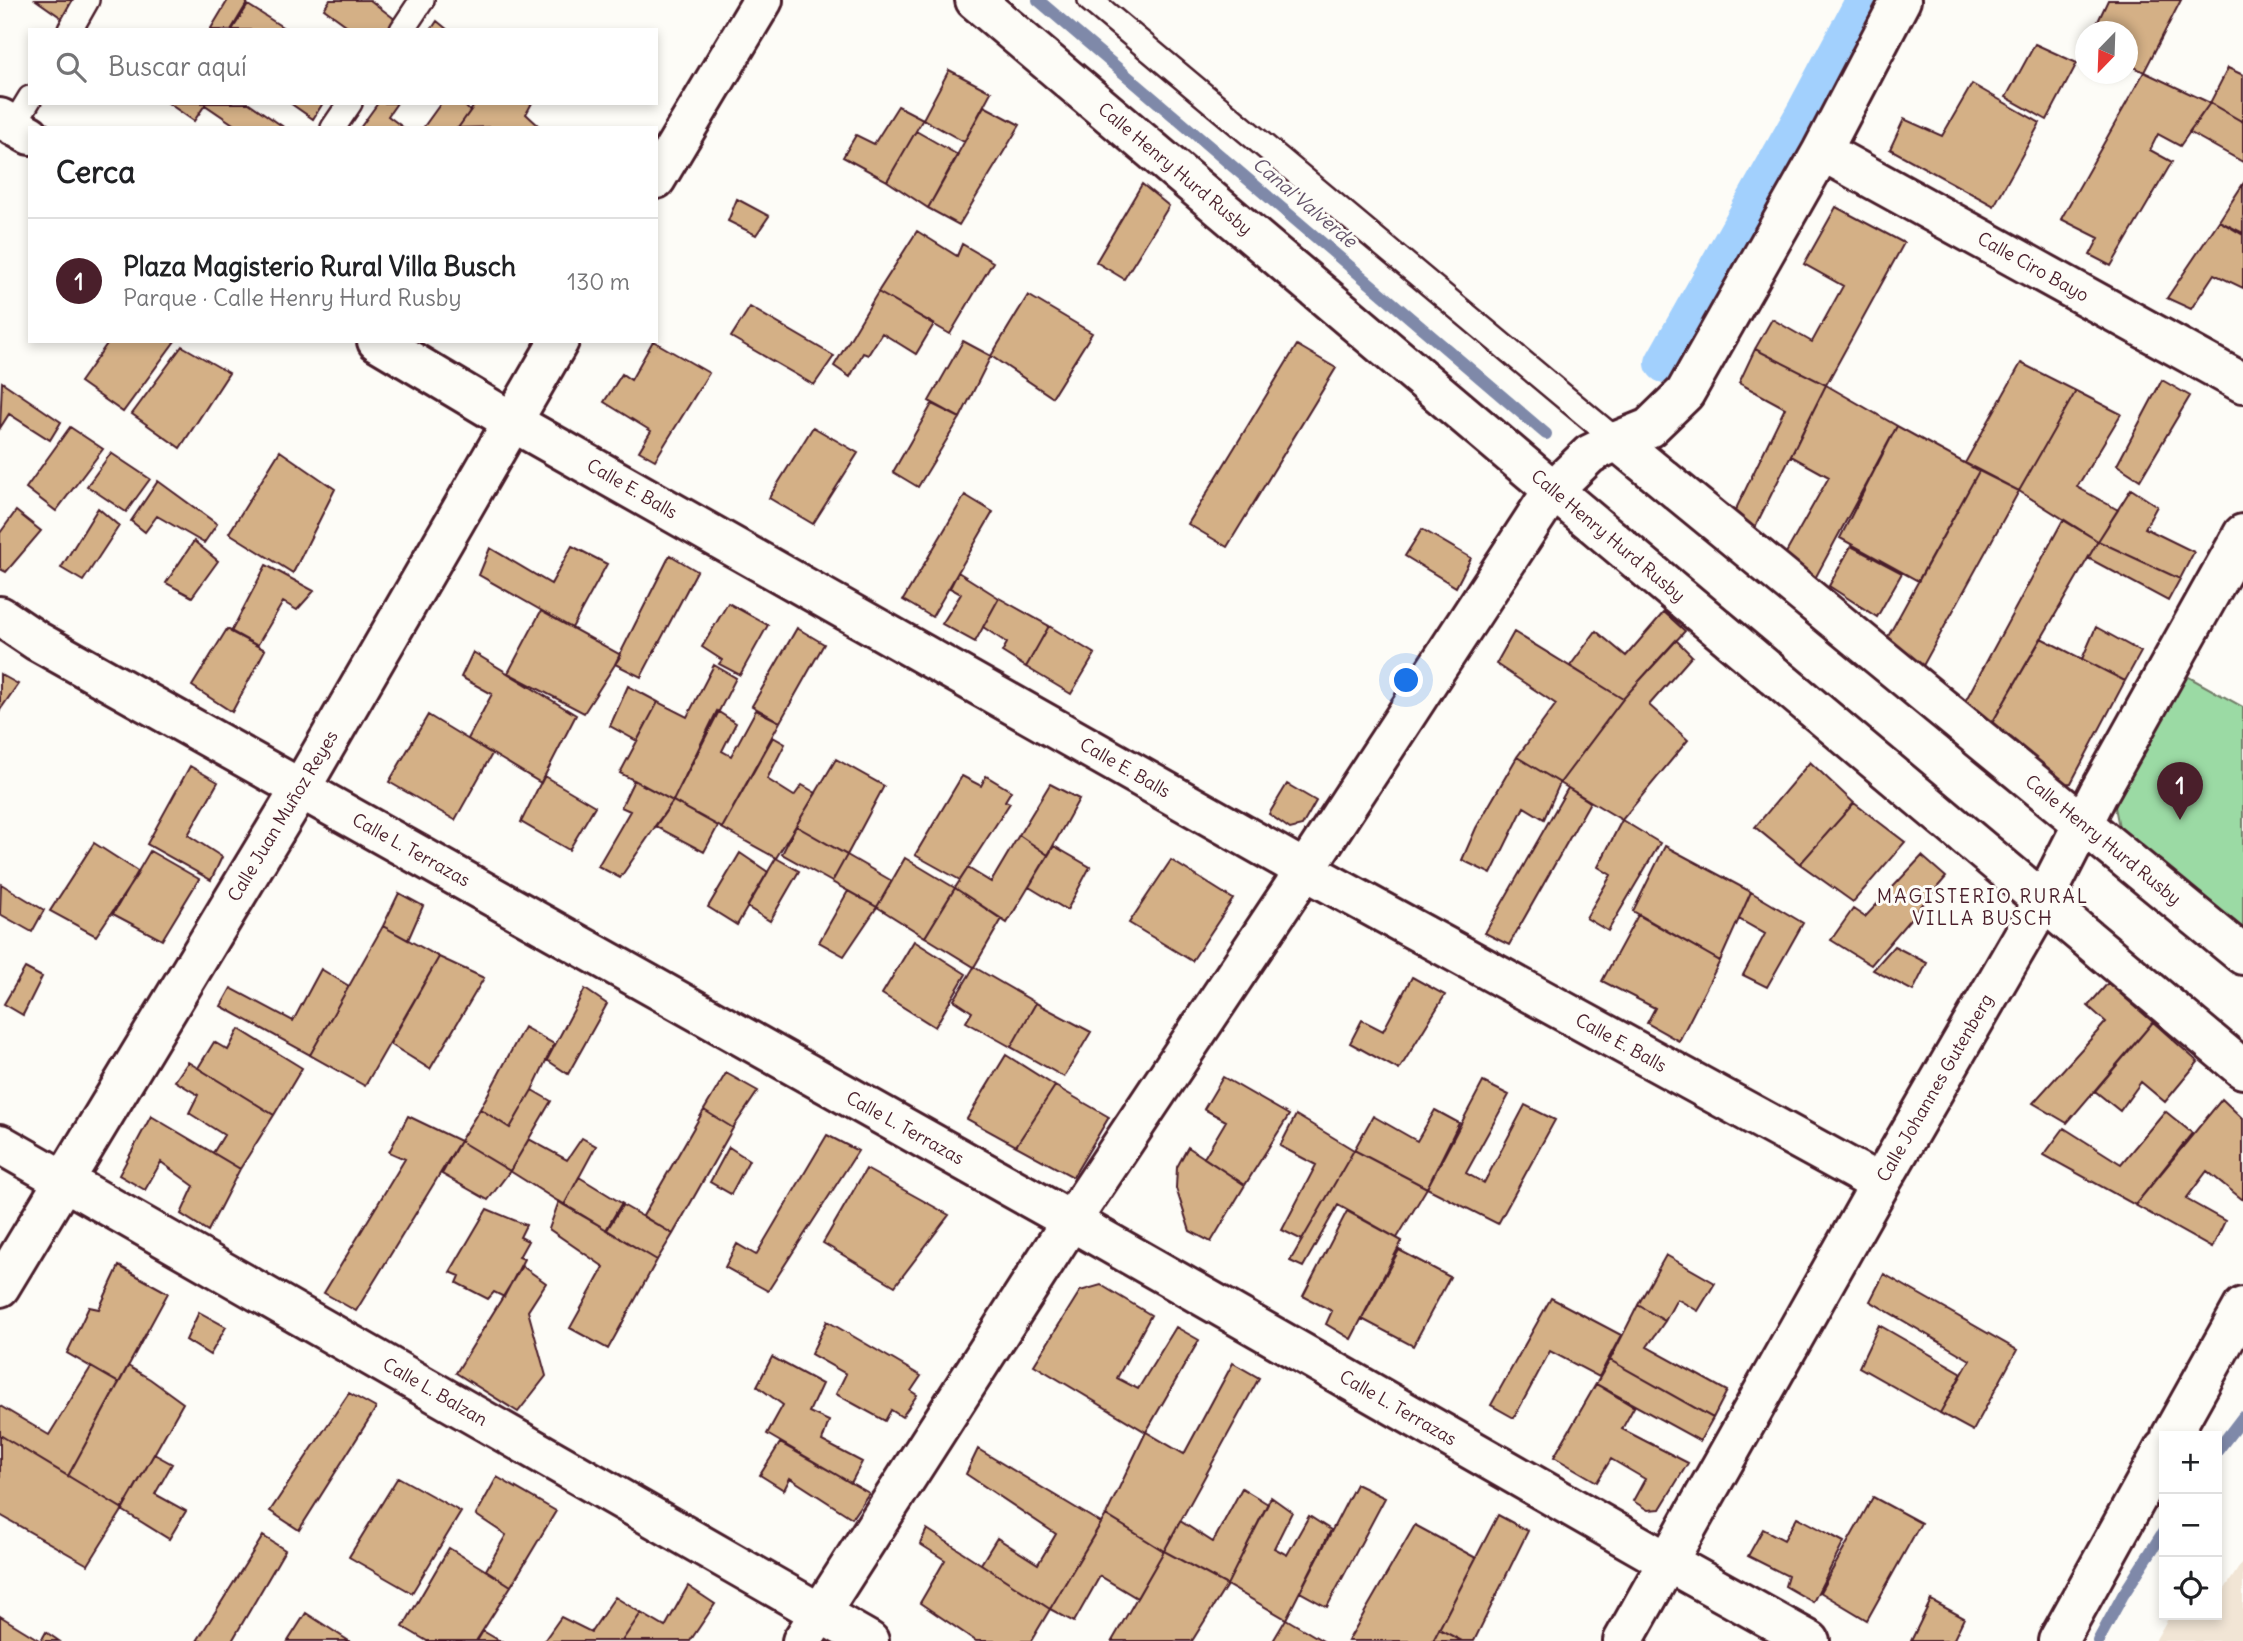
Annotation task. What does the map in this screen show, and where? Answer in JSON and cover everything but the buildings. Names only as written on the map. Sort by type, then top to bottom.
[{"type":"street","points":[[658,176],[763,0]]},
{"type":"street","name":"Calle Henry Hurd Rusby","points":[[975,0],[2243,1069]]},
{"type":"street","points":[[811,1627],[1071,1221],[1553,489],[1590,454],[1649,428],[1685,393],[1822,151],[1901,0]]},
{"type":"street","name":"Calle Ciro Bayo","points":[[1822,151],[2243,383]]},
{"type":"street","name":"Calle E. Balls","points":[[380,343],[512,421],[1304,870],[1880,1184]]},
{"type":"street","name":"Calle Juan Muñoz Reyes","points":[[0,1287],[301,788],[558,343]]},
{"type":"street","name":"Calle Henry Hurd Rusby","points":[[1617,441],[2243,955]]},
{"type":"street","name":"Calle Johannes Gutenberg","points":[[1623,1641],[1880,1184],[2044,900],[2098,794],[2243,534]]},
{"type":"street","name":"Calle L. Terrazas","points":[[0,616],[49,647],[1071,1221],[1810,1641]]},
{"type":"street","name":"Calle L. Balzan","points":[[0,1144],[811,1627],[869,1641]]},
{"type":"street","points":[[2174,1431],[2243,1307]]},
{"type":"street","points":[[2058,1641],[2159,1458]]},
{"type":"lane","points":[[71,28],[87,0]]},
{"type":"lane","points":[[402,28],[422,0]]},
{"type":"lane","name":"Calle Henry Hurd Rusby","points":[[1090,0],[1617,441]]},
{"type":"lane","points":[[334,126],[349,105]]},
{"type":"shaded area","points":[[2243,1561],[2243,1641],[2155,1641],[2167,1620],[2222,1620],[2222,1593]]},
{"type":"green space","points":[[2185,675],[2243,707],[2243,949],[2121,837],[2114,802]]},
{"type":"waterway","name":"Canal Valverde","points":[[1038,0],[1546,434]]},
{"type":"waterway","points":[[1665,363],[1807,111],[1866,0]]},
{"type":"waterway","points":[[2222,1444],[2243,1417]]},
{"type":"waterway","points":[[2098,1641],[2123,1595],[2159,1539]]},
{"type":"place","name":"Plaza Magisterio Rural Villa Busch","points":[[2180,820]]},
{"type":"district","name":"MAGISTERIO RURAL VILLA BUSCH","points":[[1983,907]]}]
